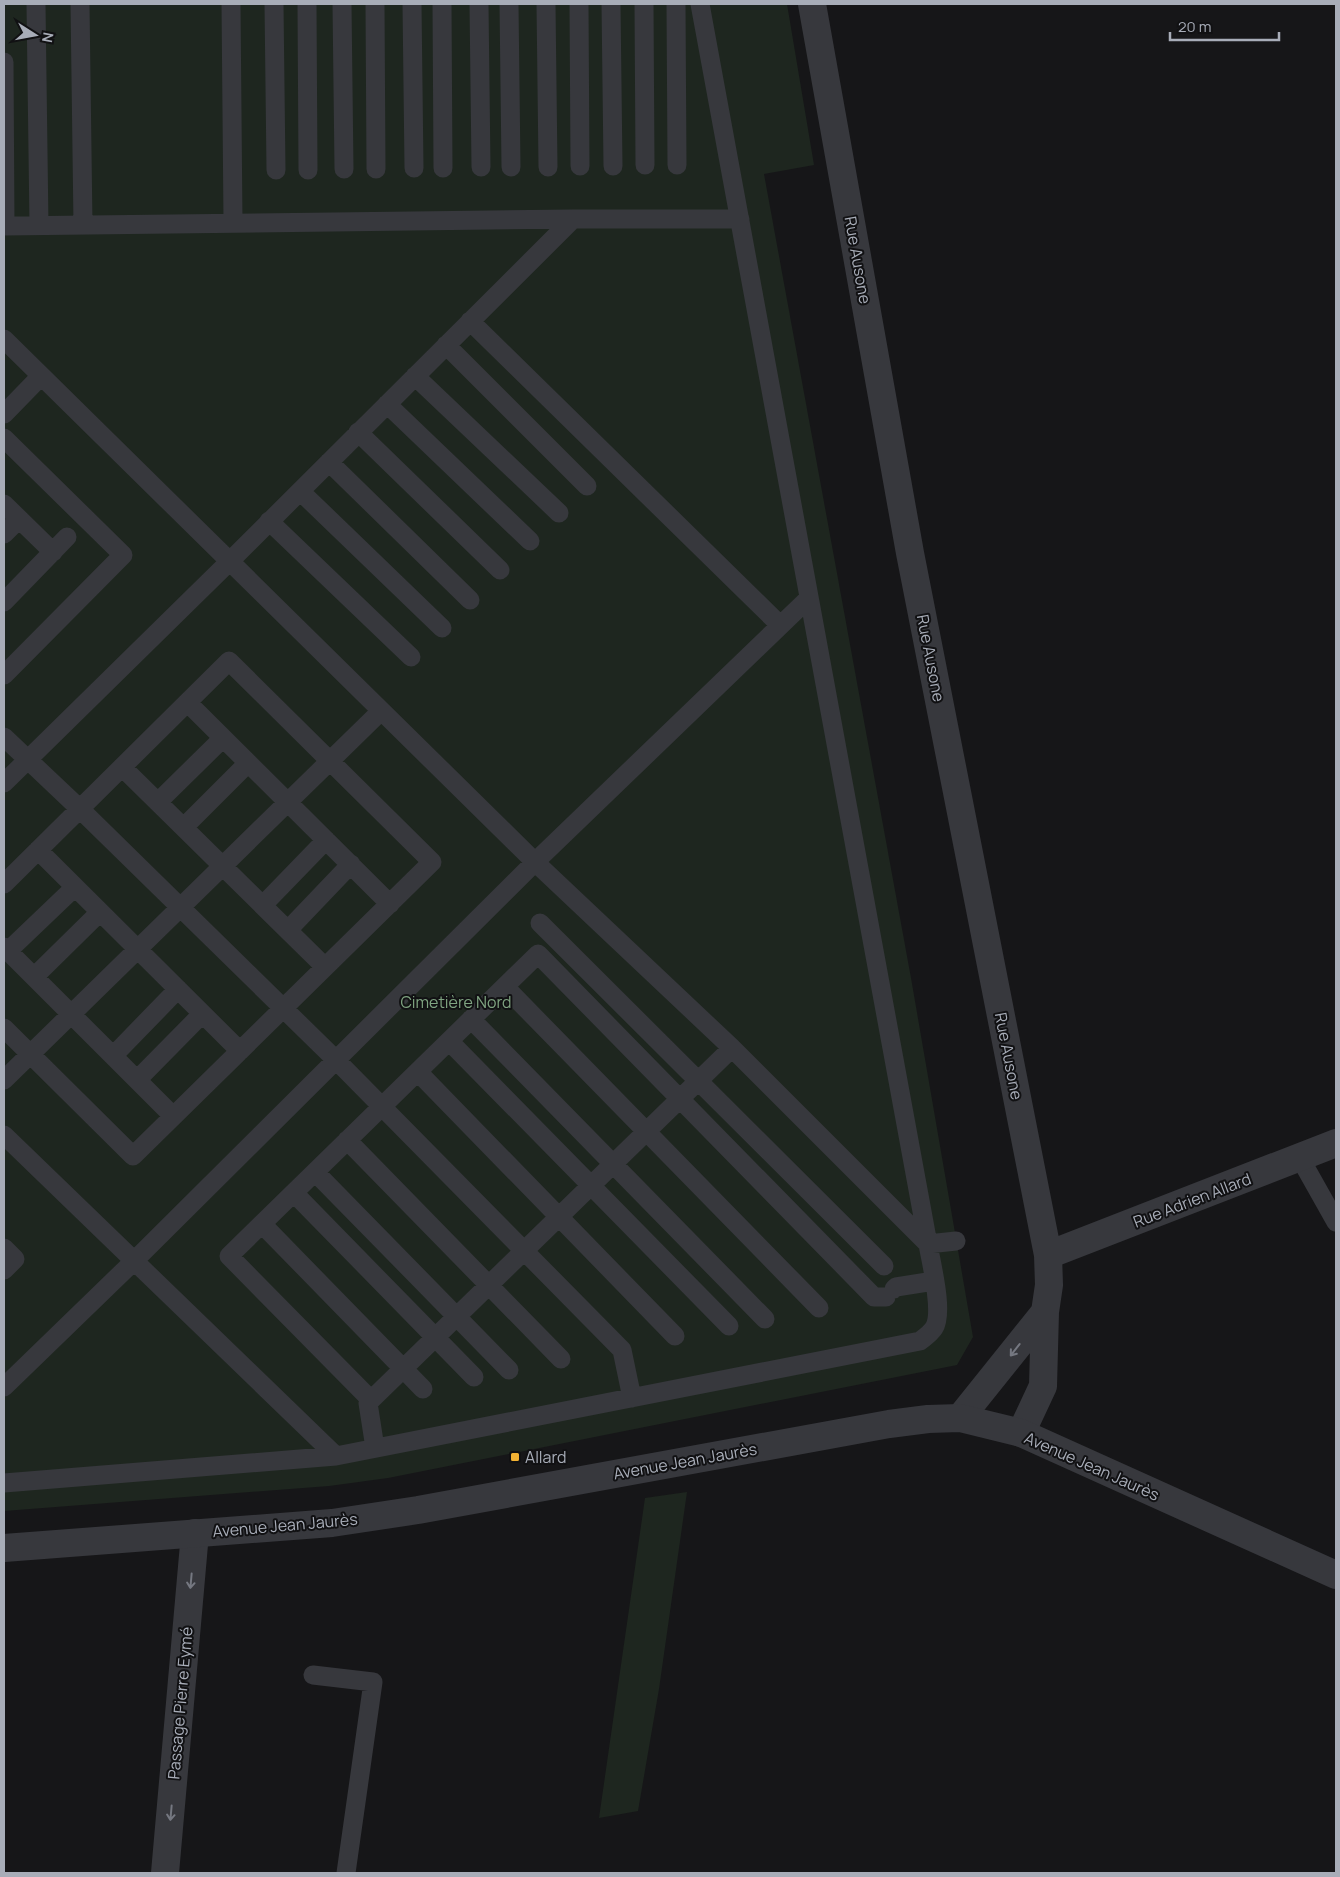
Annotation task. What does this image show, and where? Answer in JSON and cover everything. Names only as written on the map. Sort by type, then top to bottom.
[{"type":"street","name":"Rue Ausone","points":[[812,4],[908,543],[1048,1255],[1049,1285],[1045,1312],[1043,1386],[1020,1433]]},
{"type":"street","name":"Rue Adrien Allard","points":[[1048,1255],[1336,1144]]},
{"type":"street","points":[[960,1418],[1045,1312]]},
{"type":"street","name":"Avenue Jean Jaurès","points":[[4,1548],[342,1522],[418,1510],[889,1424],[928,1419],[960,1418],[1020,1433],[1336,1575]]},
{"type":"street","name":"Passage Pierre Eymé","points":[[165,1873],[195,1533]]},
{"type":"lane","points":[[36,4],[39,226]]},
{"type":"lane","points":[[80,4],[83,225]]},
{"type":"lane","points":[[230,4],[233,222]]},
{"type":"lane","points":[[274,4],[276,170]]},
{"type":"lane","points":[[307,4],[308,170]]},
{"type":"lane","points":[[342,4],[344,170]]},
{"type":"lane","points":[[375,4],[376,169]]},
{"type":"lane","points":[[412,4],[414,168]]},
{"type":"lane","points":[[442,4],[443,168]]},
{"type":"lane","points":[[480,4],[482,168]]},
{"type":"lane","points":[[509,4],[511,167]]},
{"type":"lane","points":[[546,4],[548,167]]},
{"type":"lane","points":[[579,4],[580,166]]},
{"type":"lane","points":[[611,4],[613,166]]},
{"type":"lane","points":[[644,4],[645,165]]},
{"type":"lane","points":[[676,4],[677,165]]},
{"type":"lane","points":[[4,1483],[336,1456],[920,1341],[935,1327],[938,1316],[928,1244],[700,4]]},
{"type":"lane","points":[[4,62],[4,226],[233,222],[740,219]]},
{"type":"lane","points":[[4,783],[229,562],[572,219]]},
{"type":"lane","points":[[470,321],[780,625]]},
{"type":"lane","points":[[4,339],[535,862],[732,1048],[928,1244]]},
{"type":"lane","points":[[446,345],[587,486]]},
{"type":"lane","points":[[4,414],[41,376]]},
{"type":"lane","points":[[415,376],[559,513]]},
{"type":"lane","points":[[387,404],[530,541]]},
{"type":"lane","points":[[358,432],[500,570]]},
{"type":"lane","points":[[4,438],[123,555],[4,675]]},
{"type":"lane","points":[[329,462],[470,600]]},
{"type":"lane","points":[[300,491],[442,628]]},
{"type":"lane","points":[[4,504],[53,552]]},
{"type":"lane","points":[[4,534],[19,519]]},
{"type":"lane","points":[[270,521],[411,658]]},
{"type":"lane","points":[[4,602],[67,537]]},
{"type":"lane","points":[[4,1387],[134,1261],[535,862],[809,598]]},
{"type":"lane","points":[[4,884],[229,661],[432,862],[132,1156],[4,1028]]},
{"type":"lane","points":[[188,703],[390,904]]},
{"type":"lane","points":[[4,1080],[381,711]]},
{"type":"lane","points":[[4,738],[80,809],[284,1008],[622,1350],[632,1398]]},
{"type":"lane","points":[[158,802],[223,738]]},
{"type":"lane","points":[[184,827],[248,763]]},
{"type":"lane","points":[[122,767],[325,967]]},
{"type":"lane","points":[[263,905],[326,840]]},
{"type":"lane","points":[[38,850],[240,1051]]},
{"type":"lane","points":[[288,930],[351,864]]},
{"type":"lane","points":[[75,887],[6,949],[173,1116]]},
{"type":"lane","points":[[34,977],[100,912]]},
{"type":"lane","points":[[540,922],[884,1266]]},
{"type":"lane","points":[[371,1400],[230,1256],[538,954],[874,1297],[890,1293],[896,1287],[934,1281]]},
{"type":"lane","points":[[505,987],[820,1308]]},
{"type":"lane","points":[[113,1056],[178,989]]},
{"type":"lane","points":[[137,1080],[202,1014]]},
{"type":"lane","points":[[472,1019],[765,1319]]},
{"type":"lane","points":[[450,1041],[729,1326]]},
{"type":"lane","points":[[375,1448],[368,1403],[732,1048]]},
{"type":"lane","points":[[418,1072],[675,1336]]},
{"type":"lane","points":[[4,1135],[336,1456]]},
{"type":"lane","points":[[348,1140],[561,1360]]},
{"type":"lane","points":[[1300,1158],[1336,1222]]},
{"type":"lane","points":[[315,1172],[508,1370]]},
{"type":"lane","points":[[294,1193],[474,1377]]},
{"type":"lane","points":[[262,1224],[424,1389]]},
{"type":"lane","points":[[928,1244],[956,1241]]},
{"type":"lane","points":[[4,1248],[15,1259],[4,1270]]},
{"type":"lane","points":[[314,1674],[373,1682],[346,1873]]},
{"type":"green space","name":"Cimetière Nord","points":[[4,4],[787,4],[814,165],[764,174],[911,978],[973,1337],[957,1365],[388,1478],[329,1486],[4,1511]]},
{"type":"green space","points":[[687,1492],[659,1689],[638,1811],[599,1818],[645,1498]]},
{"type":"place","name":"Allard","points":[[515,1457]]}]
